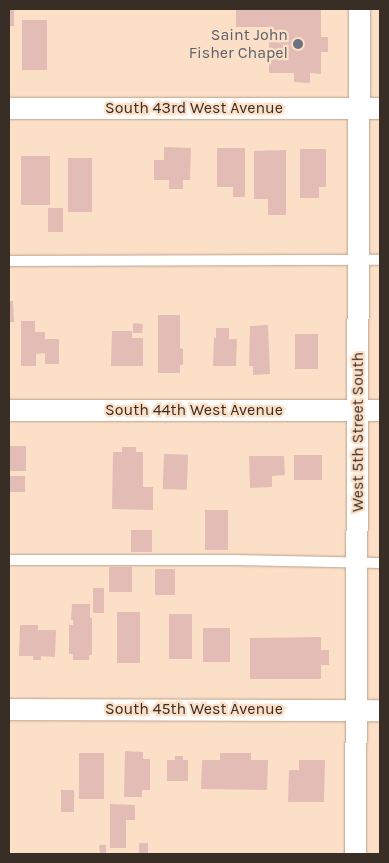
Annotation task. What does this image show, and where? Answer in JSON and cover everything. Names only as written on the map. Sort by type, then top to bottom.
[{"type":"street","name":"West 5th Street South","points":[[355,854],[359,9]]},
{"type":"street","name":"South 43rd West Avenue","points":[[9,108],[380,108]]},
{"type":"street","name":"South 44th West Avenue","points":[[9,410],[380,410]]},
{"type":"street","name":"South 45th West Avenue","points":[[9,709],[380,710]]},
{"type":"lane","points":[[9,261],[380,260]]},
{"type":"lane","points":[[9,560],[235,560],[380,563]]},
{"type":"building","points":[[9,9],[14,9],[14,26],[9,26]]},
{"type":"building","name":"Saint John Fisher Chapel","points":[[236,9],[321,9],[321,37],[328,37],[328,52],[321,52],[321,74],[310,73],[310,83],[294,82],[294,73],[269,73],[269,27],[236,27]]},
{"type":"building","points":[[22,20],[47,20],[47,70],[22,70]]},
{"type":"building","points":[[164,147],[191,148],[190,180],[183,180],[183,189],[169,189],[169,180],[154,180],[154,160],[164,160]]},
{"type":"building","points":[[217,148],[245,148],[245,197],[233,197],[233,187],[217,187]]},
{"type":"building","points":[[300,149],[326,149],[326,187],[319,187],[319,198],[300,198]]},
{"type":"building","points":[[286,150],[286,215],[268,215],[268,199],[254,199],[254,151]]},
{"type":"building","points":[[21,156],[50,156],[50,205],[21,205]]},
{"type":"building","points":[[68,158],[92,158],[92,212],[68,212]]},
{"type":"building","points":[[48,208],[63,208],[63,232],[48,232]]},
{"type":"building","points":[[9,301],[13,301],[14,322],[9,322]]},
{"type":"building","points":[[158,315],[180,315],[180,348],[183,349],[183,365],[180,365],[180,373],[158,373]]},
{"type":"building","points":[[21,321],[35,321],[35,332],[45,332],[45,339],[59,339],[59,364],[45,364],[45,353],[36,354],[36,366],[21,366]]},
{"type":"building","points":[[133,323],[143,324],[142,333],[133,333]]},
{"type":"building","points":[[268,325],[270,374],[253,375],[253,366],[249,366],[250,326]]},
{"type":"building","points":[[216,328],[229,328],[229,339],[237,339],[236,366],[213,366]]},
{"type":"building","points":[[112,331],[132,331],[132,338],[143,338],[143,366],[111,366]]},
{"type":"building","points":[[295,334],[318,334],[318,369],[295,369]]},
{"type":"building","points":[[9,446],[26,446],[26,471],[9,471]]},
{"type":"building","points":[[122,447],[136,447],[136,452],[143,452],[143,487],[153,487],[153,510],[112,509],[113,452],[122,452]]},
{"type":"building","points":[[164,454],[188,455],[187,490],[163,489]]},
{"type":"building","points":[[294,455],[322,455],[322,480],[294,480]]},
{"type":"building","points":[[249,456],[284,456],[285,475],[272,476],[272,487],[250,488]]},
{"type":"building","points":[[9,476],[25,476],[25,492],[9,492]]},
{"type":"building","points":[[205,510],[228,510],[228,550],[205,550]]},
{"type":"building","points":[[131,530],[152,530],[152,552],[131,552]]},
{"type":"building","points":[[109,567],[132,567],[132,592],[109,592]]},
{"type":"building","points":[[155,569],[175,569],[175,595],[155,595]]},
{"type":"building","points":[[93,588],[104,588],[104,613],[93,613]]},
{"type":"building","points":[[72,604],[90,604],[92,655],[89,655],[89,660],[73,660],[73,654],[69,654],[69,625],[73,625],[73,620],[71,620]]},
{"type":"building","points":[[117,612],[140,612],[140,663],[117,663]]},
{"type":"building","points":[[169,614],[192,614],[192,659],[169,659]]},
{"type":"building","points":[[20,625],[38,625],[38,630],[56,630],[55,657],[41,656],[41,660],[33,660],[33,656],[19,656]]},
{"type":"building","points":[[203,628],[230,628],[230,662],[203,662]]},
{"type":"building","points":[[321,637],[321,650],[329,650],[329,665],[321,665],[321,679],[250,679],[250,638]]},
{"type":"building","points":[[125,751],[143,752],[143,759],[150,759],[150,790],[142,790],[142,797],[124,797]]},
{"type":"building","points":[[79,753],[104,753],[104,799],[79,799]]},
{"type":"building","points":[[220,753],[251,753],[251,760],[268,760],[267,790],[201,789],[202,760],[220,760]]},
{"type":"building","points":[[175,756],[183,756],[183,760],[188,760],[188,781],[167,781],[167,760],[175,760]]},
{"type":"building","points":[[299,760],[325,760],[324,802],[288,802],[289,770],[299,770]]},
{"type":"building","points":[[61,790],[74,790],[74,812],[61,812]]},
{"type":"building","points":[[110,804],[135,805],[135,820],[126,820],[126,848],[110,848]]},
{"type":"building","points":[[139,843],[148,843],[148,853],[139,853]]},
{"type":"building","points":[[99,845],[106,845],[106,853],[100,853]]},
{"type":"place","name":"Saint John Fisher Chapel","points":[[298,44]]}]
